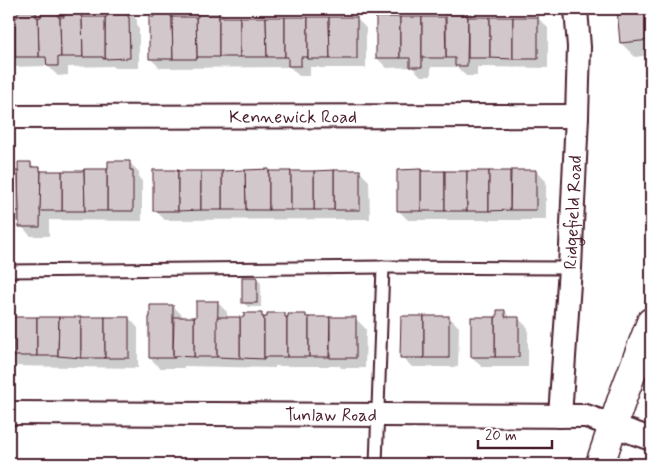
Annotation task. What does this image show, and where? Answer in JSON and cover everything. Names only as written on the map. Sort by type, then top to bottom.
[{"type":"main road","points":[[600,464],[651,322]]},
{"type":"street","name":"Ridgefield Road","points":[[560,416],[570,268],[577,116],[579,47],[576,9]]},
{"type":"street","name":"Kennewick Road","points":[[9,118],[577,116]]},
{"type":"street","name":"Tunlaw Road","points":[[9,413],[586,416],[651,438]]},
{"type":"lane","points":[[376,464],[383,267]]},
{"type":"lane","points":[[9,271],[383,267],[570,268]]},
{"type":"building","points":[[107,9],[128,9],[130,58],[105,59],[105,17],[107,17]]},
{"type":"building","points":[[198,9],[219,9],[219,57],[197,57],[197,59],[196,17],[198,17]]},
{"type":"building","points":[[446,9],[467,9],[467,66],[455,66],[455,58],[446,58]]},
{"type":"building","points":[[617,9],[651,9],[651,40],[620,43]]},
{"type":"building","points":[[41,10],[58,10],[58,17],[60,17],[61,57],[58,57],[58,66],[47,66],[46,57],[39,57],[38,17],[41,17]]},
{"type":"building","points":[[154,10],[171,10],[173,59],[149,59],[149,17],[154,17]]},
{"type":"building","points":[[18,11],[36,11],[36,17],[38,17],[39,57],[15,57],[14,17],[18,17]]},
{"type":"building","points":[[64,11],[81,11],[83,57],[61,57],[60,17],[64,17]]},
{"type":"building","points":[[9,17],[15,17],[15,57],[9,57]]},
{"type":"building","points":[[82,17],[105,17],[105,59],[103,57],[83,57]]},
{"type":"building","points":[[172,17],[196,17],[197,59],[173,59]]},
{"type":"building","points":[[219,17],[240,17],[240,57],[219,57]]},
{"type":"building","points":[[240,17],[266,17],[267,57],[240,57]]},
{"type":"building","points":[[266,17],[285,17],[285,57],[267,57]]},
{"type":"building","points":[[285,17],[308,17],[308,57],[301,57],[301,66],[288,66],[288,57],[285,57]]},
{"type":"building","points":[[308,17],[329,17],[330,59],[308,59]]},
{"type":"building","points":[[329,17],[357,17],[357,59],[330,59]]},
{"type":"building","points":[[376,17],[400,17],[400,58],[376,58]]},
{"type":"building","points":[[400,17],[422,17],[422,67],[410,67],[410,58],[400,58]]},
{"type":"building","points":[[422,17],[445,17],[446,58],[422,58]]},
{"type":"building","points":[[468,17],[490,17],[490,58],[468,58]]},
{"type":"building","points":[[490,17],[513,17],[513,59],[490,58]]},
{"type":"building","points":[[513,17],[538,17],[538,59],[513,59]]},
{"type":"building","points":[[108,161],[130,161],[130,170],[133,170],[133,211],[107,211]]},
{"type":"building","points":[[18,162],[31,162],[31,167],[40,167],[40,227],[19,227]]},
{"type":"building","points":[[84,169],[85,211],[62,211],[62,171],[84,171]]},
{"type":"building","points":[[84,169],[107,169],[107,211],[85,211]]},
{"type":"building","points":[[269,169],[269,210],[246,210],[245,170]]},
{"type":"building","points":[[421,169],[422,171],[445,171],[445,211],[421,211]]},
{"type":"building","points":[[421,169],[421,211],[397,211],[397,170]]},
{"type":"building","points":[[153,170],[178,170],[178,211],[153,211]]},
{"type":"building","points":[[178,170],[201,171],[201,210],[178,211]]},
{"type":"building","points":[[245,170],[246,210],[222,210],[222,171]]},
{"type":"building","points":[[334,170],[360,170],[360,210],[334,210]]},
{"type":"building","points":[[334,170],[334,210],[314,210],[314,171]]},
{"type":"building","points":[[511,170],[536,170],[536,210],[510,210]]},
{"type":"building","points":[[9,171],[18,171],[19,211],[9,211]]},
{"type":"building","points":[[41,171],[62,171],[62,211],[40,211]]},
{"type":"building","points":[[201,171],[222,171],[222,210],[201,210]]},
{"type":"building","points":[[269,171],[291,171],[291,210],[269,210]]},
{"type":"building","points":[[291,171],[314,171],[314,210],[291,210]]},
{"type":"building","points":[[445,171],[467,171],[467,211],[445,211]]},
{"type":"building","points":[[467,171],[489,171],[489,211],[467,211]]},
{"type":"building","points":[[489,171],[510,171],[510,210],[489,211]]},
{"type":"building","points":[[242,277],[257,277],[257,303],[242,303]]},
{"type":"building","points":[[196,301],[218,301],[217,357],[194,357]]},
{"type":"building","points":[[150,305],[173,305],[173,358],[149,358]]},
{"type":"building","points":[[497,310],[505,310],[505,317],[519,317],[519,357],[495,357],[495,317],[497,317]]},
{"type":"building","points":[[244,313],[262,313],[262,317],[264,317],[264,359],[240,358],[240,317],[244,317]]},
{"type":"building","points":[[267,313],[285,313],[285,317],[287,317],[287,357],[265,357],[264,359],[264,317],[267,317]]},
{"type":"building","points":[[288,314],[306,314],[306,317],[309,317],[309,357],[287,357]]},
{"type":"building","points":[[401,316],[424,316],[424,358],[400,358]]},
{"type":"building","points":[[424,316],[449,316],[449,358],[424,358]]},
{"type":"building","points":[[9,317],[13,317],[13,356],[9,356]]},
{"type":"building","points":[[13,317],[37,317],[37,356],[13,356]]},
{"type":"building","points":[[37,317],[59,317],[58,356],[37,356]]},
{"type":"building","points":[[59,317],[81,317],[81,358],[58,356]]},
{"type":"building","points":[[81,317],[105,317],[105,358],[81,358]]},
{"type":"building","points":[[105,317],[129,317],[129,358],[105,358]]},
{"type":"building","points":[[174,317],[194,317],[194,357],[175,356],[173,358]]},
{"type":"building","points":[[217,317],[240,317],[240,358],[217,357]]},
{"type":"building","points":[[309,317],[330,317],[329,357],[309,357]]},
{"type":"building","points":[[330,317],[356,317],[356,358],[330,358]]},
{"type":"building","points":[[471,317],[495,317],[495,357],[471,357]]}]
